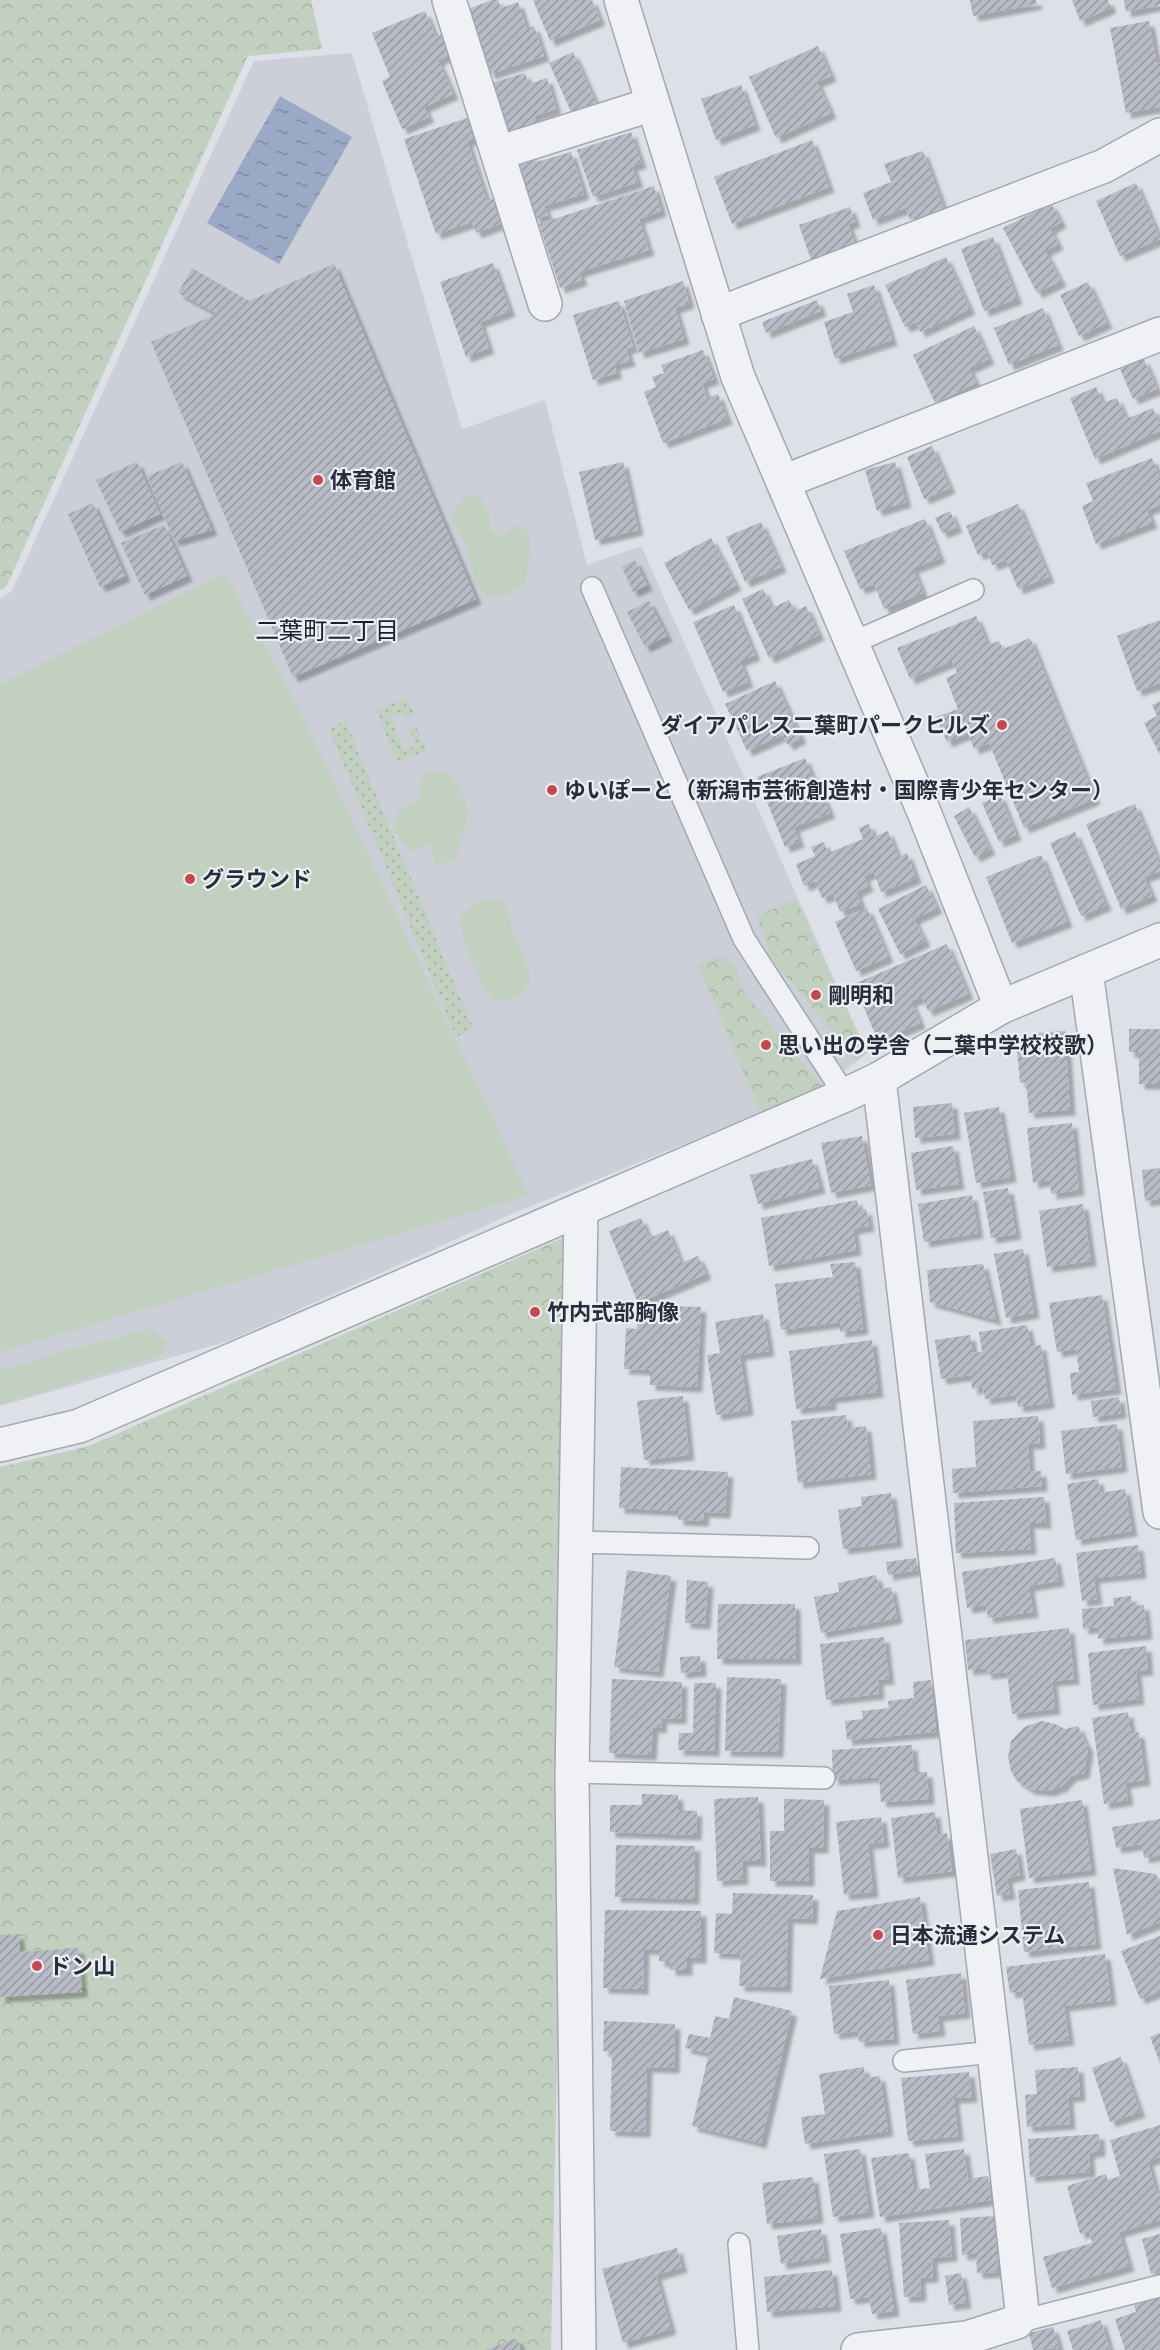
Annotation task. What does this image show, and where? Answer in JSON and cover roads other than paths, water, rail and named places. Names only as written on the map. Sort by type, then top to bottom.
[{"type":"street","points":[[621,0],[738,377],[924,812],[1001,1007]]},
{"type":"street","points":[[454,1],[545,304]]},
{"type":"street","points":[[498,153],[653,104]]},
{"type":"street","points":[[718,314],[1104,166],[1160,135]]},
{"type":"street","points":[[783,482],[1160,334]]},
{"type":"street","points":[[0,1445],[79,1426],[845,1095],[879,1079],[1001,1007],[1160,940]]},
{"type":"street","points":[[1086,971],[1160,1512]]},
{"type":"street","points":[[858,2350],[968,2344],[1017,2322],[1022,2311],[994,2052],[879,1079]]},
{"type":"street","points":[[579,2350],[572,1772],[581,1209]]},
{"type":"lane","points":[[592,588],[744,939],[845,1095]]},
{"type":"lane","points":[[852,643],[974,590]]},
{"type":"lane","points":[[576,1542],[808,1548]]},
{"type":"lane","points":[[572,1772],[824,1778]]},
{"type":"lane","points":[[904,2061],[994,2052]]},
{"type":"lane","points":[[740,2244],[748,2350]]},
{"type":"lane","points":[[1017,2322],[1160,2286]]},
{"type":"water","points":[[280,96],[352,137],[279,264],[207,223]]},
{"type":"place","name":"体育館","points":[[318,480]]},
{"type":"place","name":"ダイアパレス二葉町パークヒルズ","points":[[1002,725]]},
{"type":"place","name":"ゆいぽーと（新潟市芸術創造村・国際青少年センター）","points":[[552,790]]},
{"type":"place","name":"グラウンド","points":[[190,879]]},
{"type":"place","name":"剛明和","points":[[816,995]]},
{"type":"place","name":"思い出の学舎（二葉中学校校歌）","points":[[766,1045]]},
{"type":"place","name":"竹内式部胸像","points":[[535,1312]]},
{"type":"place","name":"日本流通システム","points":[[878,1935]]},
{"type":"place","name":"ドン山","points":[[37,1966]]},
{"type":"district","name":"二葉町二丁目","points":[[327,630]]}]
